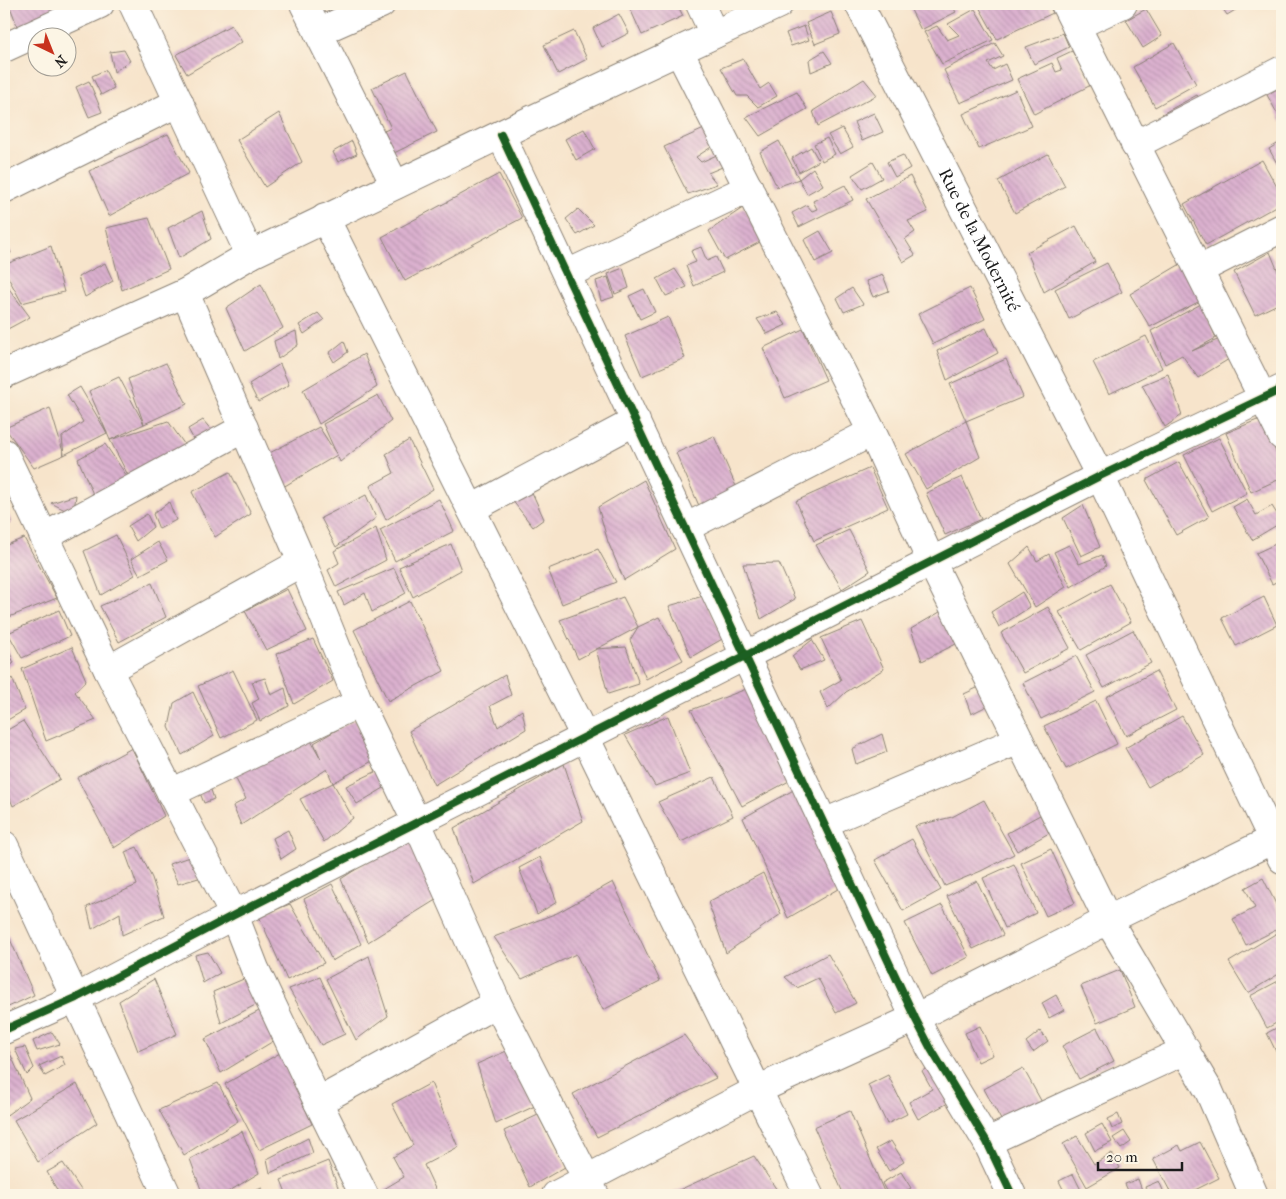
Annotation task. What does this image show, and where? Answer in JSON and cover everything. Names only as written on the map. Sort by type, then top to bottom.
[{"type":"street","points":[[4,48],[100,4]]},
{"type":"street","points":[[133,4],[250,255]]},
{"type":"street","points":[[304,4],[395,185]]},
{"type":"street","points":[[318,32],[381,4]]},
{"type":"street","points":[[700,4],[714,34]]},
{"type":"street","points":[[4,374],[185,293],[250,255],[325,218],[779,4]]},
{"type":"street","name":"Rue de la Modernité","points":[[859,4],[1100,476],[1279,845]]},
{"type":"street","points":[[1123,4],[1070,15],[1198,270],[1273,394],[1282,436]]},
{"type":"street","points":[[679,51],[872,432],[931,561],[1108,920],[1209,1091],[1245,1192]]},
{"type":"street","points":[[1135,145],[1282,70]]},
{"type":"street","points":[[4,189],[178,102]]},
{"type":"street","points":[[501,134],[915,1018],[931,1049],[987,1142],[1012,1195]]},
{"type":"street","points":[[567,274],[748,188]]},
{"type":"street","points":[[325,218],[585,737],[809,1195]]},
{"type":"street","points":[[1198,270],[1282,228]]},
{"type":"street","points":[[185,293],[302,562],[359,703],[417,823],[497,1002],[591,1187]]},
{"type":"street","points":[[4,1030],[76,998],[234,915],[1100,476],[1273,394]]},
{"type":"street","points":[[471,509],[636,421]]},
{"type":"street","points":[[44,537],[244,428]]},
{"type":"street","points":[[686,528],[872,432]]},
{"type":"street","points":[[4,453],[108,670],[234,915],[255,968],[364,1195]]},
{"type":"street","points":[[108,670],[302,562]]},
{"type":"street","points":[[171,793],[359,703]]},
{"type":"street","points":[[824,824],[1019,740]]},
{"type":"street","points":[[556,1195],[591,1187],[757,1090],[915,1018],[1108,920],[1279,845]]},
{"type":"street","points":[[4,846],[167,1195]]},
{"type":"street","points":[[318,1102],[497,1002]]},
{"type":"street","points":[[987,1142],[1186,1050]]},
{"type":"building","points":[[9,4],[54,4],[57,12],[18,28]]},
{"type":"building","points":[[628,4],[677,4],[683,16],[642,35]]},
{"type":"building","points":[[908,4],[922,4],[926,10],[930,8],[927,4],[951,4],[956,12],[921,30]]},
{"type":"building","points":[[997,4],[999,7],[1001,4],[1048,4],[1053,13],[997,39],[978,5]]},
{"type":"building","points":[[1225,4],[1241,4],[1242,6],[1227,15],[1221,6]]},
{"type":"building","points":[[975,9],[993,40],[942,64],[924,32],[937,26],[947,40],[959,35],[948,24]]},
{"type":"building","points":[[1146,9],[1162,36],[1143,48],[1126,20]]},
{"type":"building","points":[[831,12],[840,34],[815,44],[806,23]]},
{"type":"building","points":[[619,14],[629,33],[602,47],[593,28]]},
{"type":"building","points":[[231,25],[242,42],[187,74],[176,55]]},
{"type":"building","points":[[804,26],[809,40],[791,46],[786,33]]},
{"type":"building","points":[[574,31],[587,59],[558,74],[544,45]]},
{"type":"building","points":[[1063,33],[1069,47],[1034,64],[1026,47]]},
{"type":"building","points":[[995,43],[1003,56],[988,63],[993,70],[1005,64],[1012,80],[960,103],[944,70]]},
{"type":"building","points":[[1174,43],[1196,84],[1155,107],[1133,67]]},
{"type":"building","points":[[124,50],[130,61],[114,72],[110,52]]},
{"type":"building","points":[[824,51],[832,63],[811,72],[809,60]]},
{"type":"building","points":[[1072,51],[1091,85],[1034,114],[1017,79],[1052,63],[1056,72],[1062,70],[1057,58]]},
{"type":"building","points":[[743,59],[760,89],[769,83],[777,96],[758,107],[747,96],[737,96],[721,68]]},
{"type":"building","points":[[105,70],[114,88],[101,95],[92,76]]},
{"type":"building","points":[[407,71],[437,132],[394,153],[384,131],[391,128],[372,88]]},
{"type":"building","points":[[864,79],[877,95],[818,126],[813,111]]},
{"type":"building","points":[[89,81],[102,112],[89,117],[76,87]]},
{"type":"building","points":[[1282,86],[1282,122],[1267,95]]},
{"type":"building","points":[[1016,90],[1032,126],[979,149],[963,114]]},
{"type":"building","points":[[797,92],[807,109],[760,136],[746,117]]},
{"type":"building","points":[[1197,95],[1203,105],[1168,125],[1162,114]]},
{"type":"building","points":[[279,113],[302,162],[265,187],[237,140]]},
{"type":"building","points":[[874,113],[883,132],[862,141],[854,122]]},
{"type":"building","points":[[842,128],[853,147],[840,154],[828,135]]},
{"type":"building","points":[[584,129],[595,149],[576,160],[565,139]]},
{"type":"building","points":[[704,129],[716,144],[696,157],[701,162],[719,154],[727,165],[708,173],[717,184],[688,194],[664,147]]},
{"type":"building","points":[[168,134],[189,173],[109,216],[89,171]]},
{"type":"building","points":[[827,138],[835,154],[822,161],[814,144]]},
{"type":"building","points":[[352,141],[357,154],[338,162],[333,152]]},
{"type":"building","points":[[779,141],[799,179],[777,187],[760,152]]},
{"type":"building","points":[[1282,141],[1282,166],[1279,167],[1269,149]]},
{"type":"building","points":[[811,147],[819,161],[799,172],[792,158]]},
{"type":"building","points":[[1048,154],[1065,186],[1015,213],[998,181]]},
{"type":"building","points":[[903,155],[910,168],[895,177],[887,162]]},
{"type":"building","points":[[1262,160],[1282,196],[1282,203],[1206,245],[1184,204]]},
{"type":"building","points":[[873,162],[882,178],[862,189],[852,175]]},
{"type":"building","points":[[813,168],[823,185],[807,194],[799,179]]},
{"type":"building","points":[[499,174],[522,218],[405,281],[382,237]]},
{"type":"building","points":[[910,176],[928,212],[908,221],[915,232],[905,239],[915,255],[903,262],[866,199]]},
{"type":"building","points":[[845,185],[853,200],[799,227],[792,213],[807,205],[812,211],[817,209],[813,201]]},
{"type":"building","points":[[744,207],[762,241],[725,260],[709,231]]},
{"type":"building","points":[[578,209],[594,225],[577,235],[566,219]]},
{"type":"building","points":[[202,211],[211,239],[179,258],[168,228]]},
{"type":"building","points":[[149,218],[169,269],[122,290],[106,228]]},
{"type":"building","points":[[1076,226],[1095,262],[1044,292],[1027,252]]},
{"type":"building","points":[[820,231],[833,253],[815,262],[804,240]]},
{"type":"building","points":[[4,236],[11,253],[4,256]]},
{"type":"building","points":[[51,246],[64,292],[22,303],[4,270],[4,265]]},
{"type":"building","points":[[701,247],[707,261],[716,257],[723,272],[694,286],[686,266],[696,262],[691,251]]},
{"type":"building","points":[[1270,252],[1282,281],[1282,302],[1255,315],[1234,272]]},
{"type":"building","points":[[1184,262],[1202,300],[1150,327],[1130,294]]},
{"type":"building","points":[[105,263],[113,281],[85,297],[78,277]]},
{"type":"building","points":[[1107,263],[1122,292],[1069,319],[1055,289]]},
{"type":"building","points":[[623,268],[629,288],[615,294],[608,274]]},
{"type":"building","points":[[675,269],[687,287],[666,296],[657,279]]},
{"type":"building","points":[[883,275],[889,291],[873,297],[866,281]]},
{"type":"building","points":[[608,277],[614,297],[601,301],[596,281]]},
{"type":"building","points":[[4,282],[30,317],[4,331]]},
{"type":"building","points":[[261,284],[283,328],[245,351],[226,308]]},
{"type":"building","points":[[852,288],[863,304],[844,312],[837,298]]},
{"type":"building","points":[[970,288],[985,319],[933,344],[918,314]]},
{"type":"building","points":[[644,289],[655,312],[640,319],[629,296]]},
{"type":"building","points":[[1201,304],[1216,338],[1192,351],[1222,338],[1234,356],[1198,378],[1182,355],[1165,364],[1151,331]]},
{"type":"building","points":[[777,312],[786,325],[767,334],[757,319]]},
{"type":"building","points":[[318,313],[324,320],[304,334],[299,325]]},
{"type":"building","points":[[668,317],[685,358],[642,376],[625,336]]},
{"type":"building","points":[[986,328],[998,353],[947,380],[937,351]]},
{"type":"building","points":[[803,329],[826,380],[785,398],[763,348]]},
{"type":"building","points":[[296,331],[298,345],[278,359],[274,341]]},
{"type":"building","points":[[1146,336],[1162,368],[1109,394],[1093,362]]},
{"type":"building","points":[[344,341],[348,352],[334,362],[329,353]]},
{"type":"building","points":[[364,354],[377,387],[319,424],[303,390]]},
{"type":"building","points":[[1006,359],[1023,397],[966,421],[950,384]]},
{"type":"building","points":[[166,363],[187,404],[110,440],[89,391],[119,377],[144,424],[128,379]]},
{"type":"building","points":[[280,364],[289,385],[258,402],[249,384]]},
{"type":"building","points":[[1168,374],[1182,415],[1165,427],[1142,385]]},
{"type":"building","points":[[80,387],[107,433],[64,455],[62,437],[83,422],[67,395]]},
{"type":"building","points":[[378,395],[391,421],[340,462],[323,424]]},
{"type":"building","points":[[50,408],[64,455],[34,468],[5,428]]},
{"type":"building","points":[[1262,418],[1282,467],[1282,478],[1251,492],[1226,433]]},
{"type":"building","points":[[203,420],[212,431],[194,440],[188,429]]},
{"type":"building","points":[[168,421],[187,448],[133,485],[110,440]]},
{"type":"building","points":[[966,421],[980,457],[926,489],[906,454]]},
{"type":"building","points":[[319,427],[337,455],[278,490],[262,457]]},
{"type":"building","points":[[714,436],[738,491],[700,508],[676,453]]},
{"type":"building","points":[[1219,438],[1247,493],[1212,511],[1184,455]]},
{"type":"building","points":[[409,440],[433,489],[386,520],[370,486],[394,473],[386,454]]},
{"type":"building","points":[[105,444],[133,485],[95,499],[78,459]]},
{"type":"building","points":[[1179,462],[1209,517],[1176,535],[1146,480]]},
{"type":"building","points":[[870,468],[888,508],[814,541],[796,501]]},
{"type":"building","points":[[230,472],[251,514],[215,537],[192,492]]},
{"type":"building","points":[[962,477],[981,519],[945,535],[926,493]]},
{"type":"building","points":[[644,480],[675,549],[624,580],[608,542],[598,507]]},
{"type":"building","points":[[531,490],[544,519],[533,527],[512,500]]},
{"type":"building","points":[[76,495],[75,503],[67,511],[51,503]]},
{"type":"building","points":[[366,495],[376,518],[336,547],[321,518]]},
{"type":"building","points":[[439,499],[454,531],[395,561],[380,530]]},
{"type":"building","points":[[1247,499],[1256,515],[1272,506],[1282,522],[1252,540],[1233,507]]},
{"type":"building","points":[[169,502],[176,520],[159,529],[153,514]]},
{"type":"building","points":[[4,503],[12,523],[4,527]]},
{"type":"building","points":[[1083,505],[1100,547],[1081,556],[1063,518]]},
{"type":"building","points":[[147,514],[153,527],[136,541],[128,526]]},
{"type":"building","points":[[376,528],[386,560],[336,587],[328,570],[339,563],[334,551]]},
{"type":"building","points":[[849,530],[870,571],[842,589],[816,545]]},
{"type":"building","points":[[116,535],[135,575],[101,595],[84,551]]},
{"type":"building","points":[[24,538],[57,598],[4,619],[4,546]]},
{"type":"building","points":[[1282,541],[1282,579],[1272,584],[1256,553]]},
{"type":"building","points":[[158,542],[168,560],[140,575],[131,559]]},
{"type":"building","points":[[451,544],[461,570],[413,597],[399,567]]},
{"type":"building","points":[[1069,545],[1079,564],[1102,555],[1106,566],[1071,587],[1054,552]]},
{"type":"building","points":[[1029,547],[1037,561],[1049,554],[1066,587],[1035,607],[1010,564]]},
{"type":"building","points":[[598,549],[616,582],[562,604],[548,569]]},
{"type":"building","points":[[779,563],[795,599],[761,619],[743,564]]},
{"type":"building","points":[[394,568],[406,593],[372,612],[365,593],[344,605],[338,592]]},
{"type":"building","points":[[152,583],[166,617],[119,642],[100,606]]},
{"type":"building","points":[[1110,584],[1131,622],[1081,650],[1059,612]]},
{"type":"building","points":[[287,589],[307,631],[266,650],[245,611]]},
{"type":"building","points":[[1022,592],[1030,607],[999,627],[991,612]]},
{"type":"building","points":[[703,596],[724,638],[691,657],[669,606]]},
{"type":"building","points":[[623,597],[638,627],[578,659],[560,620]]},
{"type":"building","points":[[1264,597],[1277,625],[1236,646],[1222,618]]},
{"type":"building","points":[[410,601],[444,671],[388,701],[354,630]]},
{"type":"building","points":[[1048,607],[1070,648],[1023,673],[1001,633]]},
{"type":"building","points":[[945,609],[956,644],[922,661],[911,629]]},
{"type":"building","points":[[59,610],[70,636],[22,658],[8,633]]},
{"type":"building","points":[[659,617],[683,660],[646,679],[630,640],[638,627]]},
{"type":"building","points":[[862,621],[884,669],[846,692],[828,709],[820,692],[841,680],[821,638]]},
{"type":"building","points":[[1133,630],[1151,663],[1104,688],[1086,655]]},
{"type":"building","points":[[313,639],[333,681],[294,704],[276,654]]},
{"type":"building","points":[[4,640],[14,663],[4,670]]},
{"type":"building","points":[[812,640],[824,660],[800,670],[792,656]]},
{"type":"building","points":[[72,647],[86,680],[75,692],[96,720],[46,741],[22,669]]},
{"type":"building","points":[[626,647],[639,684],[608,694],[596,649]]},
{"type":"building","points":[[1076,656],[1095,692],[1041,719],[1023,683]]},
{"type":"building","points":[[233,670],[257,720],[221,738],[198,686]]},
{"type":"building","points":[[1156,671],[1176,710],[1126,736],[1106,697]]},
{"type":"building","points":[[505,675],[511,695],[490,706],[498,727],[522,710],[526,729],[434,785],[409,731]]},
{"type":"building","points":[[12,678],[25,710],[4,722],[4,684]]},
{"type":"building","points":[[265,678],[271,695],[285,688],[289,706],[260,721],[252,703],[259,699],[252,682]]},
{"type":"building","points":[[979,687],[987,706],[971,714],[964,694]]},
{"type":"building","points":[[749,688],[791,780],[742,806],[691,710]]},
{"type":"building","points":[[193,692],[214,736],[182,755],[169,727],[174,703]]},
{"type":"building","points":[[1096,701],[1117,744],[1066,769],[1044,726]]},
{"type":"building","points":[[668,716],[690,773],[655,786],[625,735]]},
{"type":"building","points":[[1182,716],[1204,755],[1148,787],[1125,748]]},
{"type":"building","points":[[354,720],[374,760],[333,783],[327,769],[241,825],[233,806],[246,799],[232,771],[272,749],[277,759],[275,753],[309,737],[321,759],[314,743]]},
{"type":"building","points":[[23,721],[60,779],[13,806],[4,784],[4,732]]},
{"type":"building","points":[[882,734],[887,752],[856,764],[852,749]]},
{"type":"building","points":[[132,748],[164,816],[114,848],[77,778]]},
{"type":"building","points":[[564,764],[583,821],[474,884],[454,828]]},
{"type":"building","points":[[377,771],[384,788],[357,804],[346,786]]},
{"type":"building","points":[[714,777],[733,816],[681,842],[658,802]]},
{"type":"building","points":[[333,783],[353,818],[324,842],[300,799]]},
{"type":"building","points":[[210,787],[214,799],[204,803],[200,793]]},
{"type":"building","points":[[799,787],[843,886],[788,918],[743,818]]},
{"type":"building","points":[[984,800],[1014,854],[981,871],[945,886],[915,826],[952,817]]},
{"type":"building","points":[[1040,815],[1049,833],[1017,851],[1007,833]]},
{"type":"building","points":[[288,830],[296,849],[281,859],[273,838]]},
{"type":"building","points":[[413,836],[442,896],[368,942],[341,879],[376,856]]},
{"type":"building","points":[[912,839],[941,890],[903,911],[875,860]]},
{"type":"building","points":[[137,847],[152,878],[164,916],[122,935],[120,913],[92,929],[87,907],[137,885],[125,852]]},
{"type":"building","points":[[1051,849],[1075,903],[1046,916],[1021,863]]},
{"type":"building","points":[[192,856],[202,877],[178,884],[169,864]]},
{"type":"building","points":[[540,857],[557,902],[537,914],[519,868]]},
{"type":"building","points":[[1014,864],[1036,913],[1005,928],[983,878]]},
{"type":"building","points":[[763,873],[781,914],[726,953],[708,902]]},
{"type":"building","points":[[1263,878],[1282,916],[1282,927],[1246,945],[1233,919],[1255,908],[1245,888]]},
{"type":"building","points":[[977,881],[1003,935],[973,949],[947,896]]},
{"type":"building","points":[[613,882],[660,981],[603,1010],[576,954],[522,979],[494,937],[557,913]]},
{"type":"building","points":[[332,884],[361,944],[332,961],[304,899]]},
{"type":"building","points":[[290,904],[324,963],[287,980],[259,916]]},
{"type":"building","points":[[942,905],[969,957],[932,976],[905,923]]},
{"type":"building","points":[[4,925],[34,995],[4,1009]]},
{"type":"building","points":[[1282,930],[1282,972],[1248,993],[1229,962]]},
{"type":"building","points":[[208,952],[220,973],[203,983],[195,955]]},
{"type":"building","points":[[828,954],[856,1003],[836,1013],[818,978],[797,988],[785,977]]},
{"type":"building","points":[[369,956],[388,1016],[356,1040],[326,979]]},
{"type":"building","points":[[1120,970],[1135,1007],[1097,1023],[1081,986]]},
{"type":"building","points":[[320,977],[345,1034],[321,1045],[289,989]]},
{"type":"building","points":[[246,978],[261,1002],[221,1023],[213,992]]},
{"type":"building","points":[[154,979],[177,1034],[138,1051],[119,1001]]},
{"type":"building","points":[[1282,979],[1282,1020],[1267,1028],[1250,996]]},
{"type":"building","points":[[1056,995],[1064,1010],[1049,1018],[1042,1003]]},
{"type":"building","points":[[261,1010],[275,1040],[221,1073],[205,1039]]},
{"type":"building","points":[[1282,1025],[1282,1064],[1267,1033]]},
{"type":"building","points":[[980,1026],[993,1055],[978,1062],[965,1033]]},
{"type":"building","points":[[1097,1028],[1114,1061],[1079,1079],[1062,1046]]},
{"type":"building","points":[[1040,1031],[1048,1041],[1033,1052],[1026,1042]]},
{"type":"building","points":[[52,1032],[60,1044],[37,1051],[33,1041]]},
{"type":"building","points":[[684,1035],[716,1078],[597,1137],[573,1094]]},
{"type":"building","points":[[25,1047],[34,1068],[27,1075],[15,1049]]},
{"type":"building","points":[[511,1049],[535,1106],[496,1124],[477,1064]]},
{"type":"building","points":[[9,1051],[30,1098],[4,1117],[4,1053]]},
{"type":"building","points":[[280,1053],[312,1124],[259,1150],[225,1084]]},
{"type":"building","points":[[61,1056],[65,1065],[45,1076],[39,1066]]},
{"type":"building","points":[[933,1065],[952,1101],[918,1119],[909,1102],[932,1089],[922,1071]]},
{"type":"building","points":[[1023,1068],[1044,1106],[1005,1127],[984,1089]]},
{"type":"building","points":[[888,1075],[907,1114],[887,1124],[868,1085]]},
{"type":"building","points":[[218,1083],[238,1121],[184,1155],[159,1110]]},
{"type":"building","points":[[431,1083],[458,1147],[424,1165],[438,1195],[387,1195],[384,1189],[404,1177],[393,1157],[413,1145],[392,1104]]},
{"type":"building","points":[[77,1084],[97,1123],[38,1162],[14,1120]]},
{"type":"building","points":[[850,1111],[885,1194],[844,1195],[814,1127]]},
{"type":"building","points":[[1118,1114],[1122,1124],[1112,1129],[1108,1119]]},
{"type":"building","points":[[538,1115],[565,1167],[530,1187],[504,1131]]},
{"type":"building","points":[[1102,1124],[1112,1142],[1095,1151],[1086,1133]]},
{"type":"building","points":[[242,1131],[259,1173],[223,1195],[203,1195],[190,1159]]},
{"type":"building","points":[[1124,1131],[1131,1142],[1121,1149],[1113,1138]]},
{"type":"building","points":[[1077,1136],[1094,1164],[1112,1153],[1120,1168],[1087,1187],[1063,1144]]},
{"type":"building","points":[[308,1138],[313,1153],[270,1173],[267,1159]]},
{"type":"building","points":[[891,1141],[904,1162],[889,1171],[876,1149]]},
{"type":"building","points":[[1200,1142],[1219,1178],[1185,1195],[1172,1195],[1153,1159],[1179,1145],[1182,1151]]},
{"type":"building","points":[[754,1156],[779,1193],[775,1195],[668,1195]]},
{"type":"building","points":[[328,1161],[341,1195],[287,1195],[281,1180]]},
{"type":"building","points":[[63,1163],[83,1193],[79,1195],[60,1195],[47,1172]]},
{"type":"building","points":[[901,1172],[911,1188],[899,1195],[888,1195],[882,1183]]},
{"type":"building","points":[[1073,1174],[1081,1190],[1071,1195],[1066,1195],[1059,1181]]},
{"type":"building","points":[[1138,1179],[1143,1193],[1130,1195],[1125,1184]]},
{"type":"building","points":[[1159,1181],[1165,1195],[1149,1195],[1145,1187]]},
{"type":"building","points":[[262,1188],[266,1195],[245,1195]]},
{"type":"cycle path","points":[[501,135],[915,1018],[931,1049],[987,1142],[1012,1195]]},
{"type":"cycle path","points":[[4,1030],[76,998],[234,915],[1100,476],[1282,389]]}]
